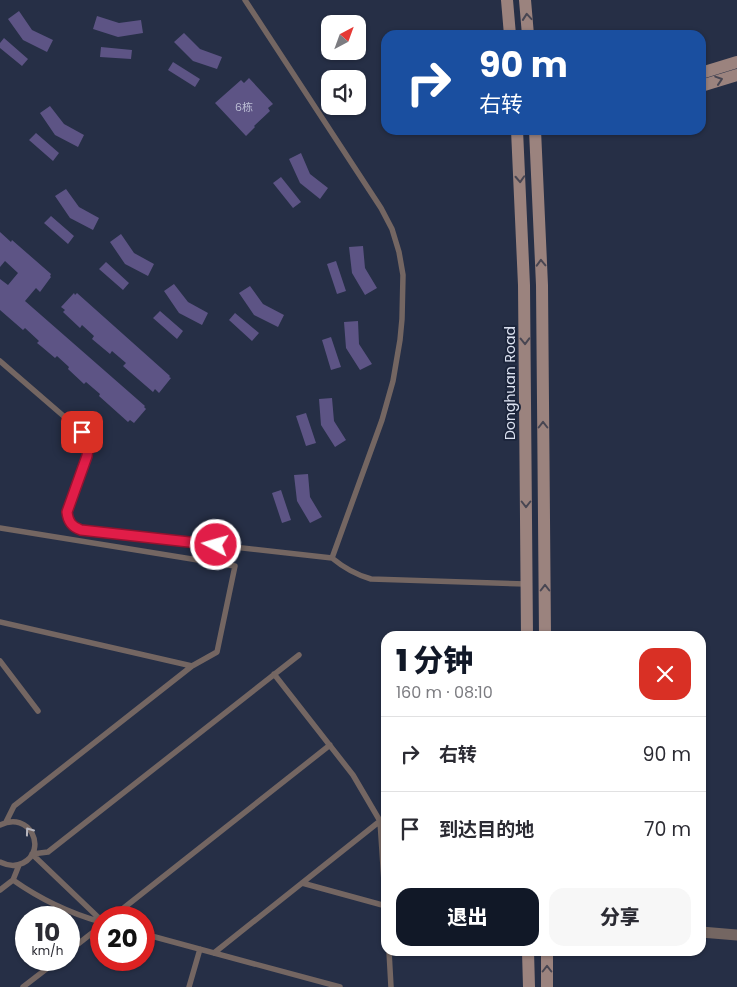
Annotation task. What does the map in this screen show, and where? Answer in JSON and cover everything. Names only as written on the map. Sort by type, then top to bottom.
[{"type":"main road","points":[[506,0],[509,30]]},
{"type":"main road","points":[[525,0],[528,30]]},
{"type":"main road","points":[[706,71],[737,62]]},
{"type":"main road","points":[[706,84],[737,75]]},
{"type":"main road","name":"Donghuan Road","points":[[519,135],[524,285],[526,631]]},
{"type":"main road","points":[[535,135],[542,285],[545,631]]},
{"type":"main road","points":[[528,956],[529,987]]},
{"type":"main road","points":[[547,956],[547,987]]},
{"type":"street","points":[[706,932],[737,935]]},
{"type":"lane","points":[[245,0],[381,208],[392,229],[403,275],[402,319],[393,381],[382,420],[332,558]]},
{"type":"lane","points":[[0,361],[82,432],[87,439],[89,448],[87,456],[67,512],[68,518],[75,528],[332,558],[347,569],[372,579],[526,584]]},
{"type":"lane","points":[[0,528],[235,566],[217,652],[192,666],[14,806],[6,822]]},
{"type":"lane","points":[[0,622],[192,666]]},
{"type":"lane","points":[[32,854],[48,852],[299,654]]},
{"type":"lane","points":[[0,661],[38,711]]},
{"type":"lane","points":[[274,674],[353,775],[380,821],[381,835]]},
{"type":"lane","points":[[126,906],[330,745]]},
{"type":"lane","points":[[0,825],[15,821],[24,824],[34,837],[35,846],[27,861],[19,865],[10,866],[0,862]]},
{"type":"lane","points":[[214,953],[380,821]]},
{"type":"lane","points":[[32,854],[90,912]]},
{"type":"lane","points":[[0,890],[13,880],[19,865]]},
{"type":"lane","points":[[13,880],[50,903],[90,919]]},
{"type":"lane","points":[[302,883],[381,905]]},
{"type":"lane","points":[[80,941],[90,933]]},
{"type":"lane","points":[[155,937],[340,987]]},
{"type":"lane","points":[[190,987],[200,949]]},
{"type":"lane","points":[[389,956],[391,987]]},
{"type":"lane","points":[[24,987],[44,971]]},
{"type":"building","points":[[19,11],[32,30],[53,40],[47,52],[23,40],[8,19]]},
{"type":"building","points":[[97,16],[119,23],[141,20],[143,33],[118,37],[93,29]]},
{"type":"building","points":[[184,33],[200,49],[222,57],[217,69],[193,61],[174,42]]},
{"type":"building","points":[[4,38],[28,59],[22,66],[0,48],[0,43]]},
{"type":"building","points":[[101,47],[132,50],[131,59],[100,57]]},
{"type":"building","points":[[173,62],[200,79],[195,87],[168,70]]},
{"type":"building","points":[[249,78],[273,104],[268,108],[270,111],[246,136],[215,103],[241,80],[244,83]]},
{"type":"building","points":[[50,106],[64,124],[84,135],[78,147],[55,135],[40,113]]},
{"type":"building","points":[[36,133],[59,153],[53,161],[29,140]]},
{"type":"building","points":[[301,153],[310,174],[328,188],[320,199],[300,183],[289,159]]},
{"type":"building","points":[[281,177],[301,202],[293,208],[273,183]]},
{"type":"building","points":[[66,189],[79,207],[99,218],[93,230],[70,218],[55,196]]},
{"type":"building","points":[[51,216],[74,236],[68,244],[44,223]]},
{"type":"building","points":[[0,232],[51,274],[51,277],[40,292],[36,288],[25,301],[145,406],[146,409],[134,423],[130,420],[128,422],[99,396],[100,394],[86,382],[84,384],[57,356],[55,358],[37,343],[39,341],[25,328],[23,330],[0,310],[0,279],[8,285],[18,273],[5,261],[0,267]]},
{"type":"building","points":[[121,234],[134,253],[154,264],[148,276],[125,264],[110,242]]},
{"type":"building","points":[[363,246],[365,268],[377,288],[365,295],[352,273],[349,247]]},
{"type":"building","points":[[336,261],[346,291],[337,294],[327,264]]},
{"type":"building","points":[[106,262],[129,283],[123,290],[99,269]]},
{"type":"building","points":[[174,284],[188,302],[208,313],[202,325],[179,313],[164,291]]},
{"type":"building","points":[[250,286],[263,304],[284,315],[278,327],[254,315],[239,293]]},
{"type":"building","points":[[74,293],[75,295],[77,293],[170,376],[171,378],[159,393],[155,389],[153,392],[123,366],[126,363],[112,351],[110,354],[92,339],[94,336],[82,325],[80,328],[63,312],[65,310],[61,307]]},
{"type":"building","points":[[160,311],[183,331],[177,339],[153,318]]},
{"type":"building","points":[[235,313],[259,333],[252,341],[229,320]]},
{"type":"building","points":[[358,321],[359,344],[372,364],[360,370],[346,348],[344,322]]},
{"type":"building","points":[[331,337],[341,367],[331,370],[322,340]]},
{"type":"building","points":[[332,398],[334,421],[346,440],[335,447],[321,425],[319,399]]},
{"type":"building","points":[[306,413],[316,443],[306,446],[296,416]]},
{"type":"building","points":[[308,474],[310,497],[322,517],[310,523],[297,501],[294,475]]},
{"type":"building","points":[[281,490],[291,520],[282,523],[272,493]]},
{"type":"route","points":[[82,432],[87,439],[89,448],[67,512],[71,524],[75,528],[216,545]]}]
